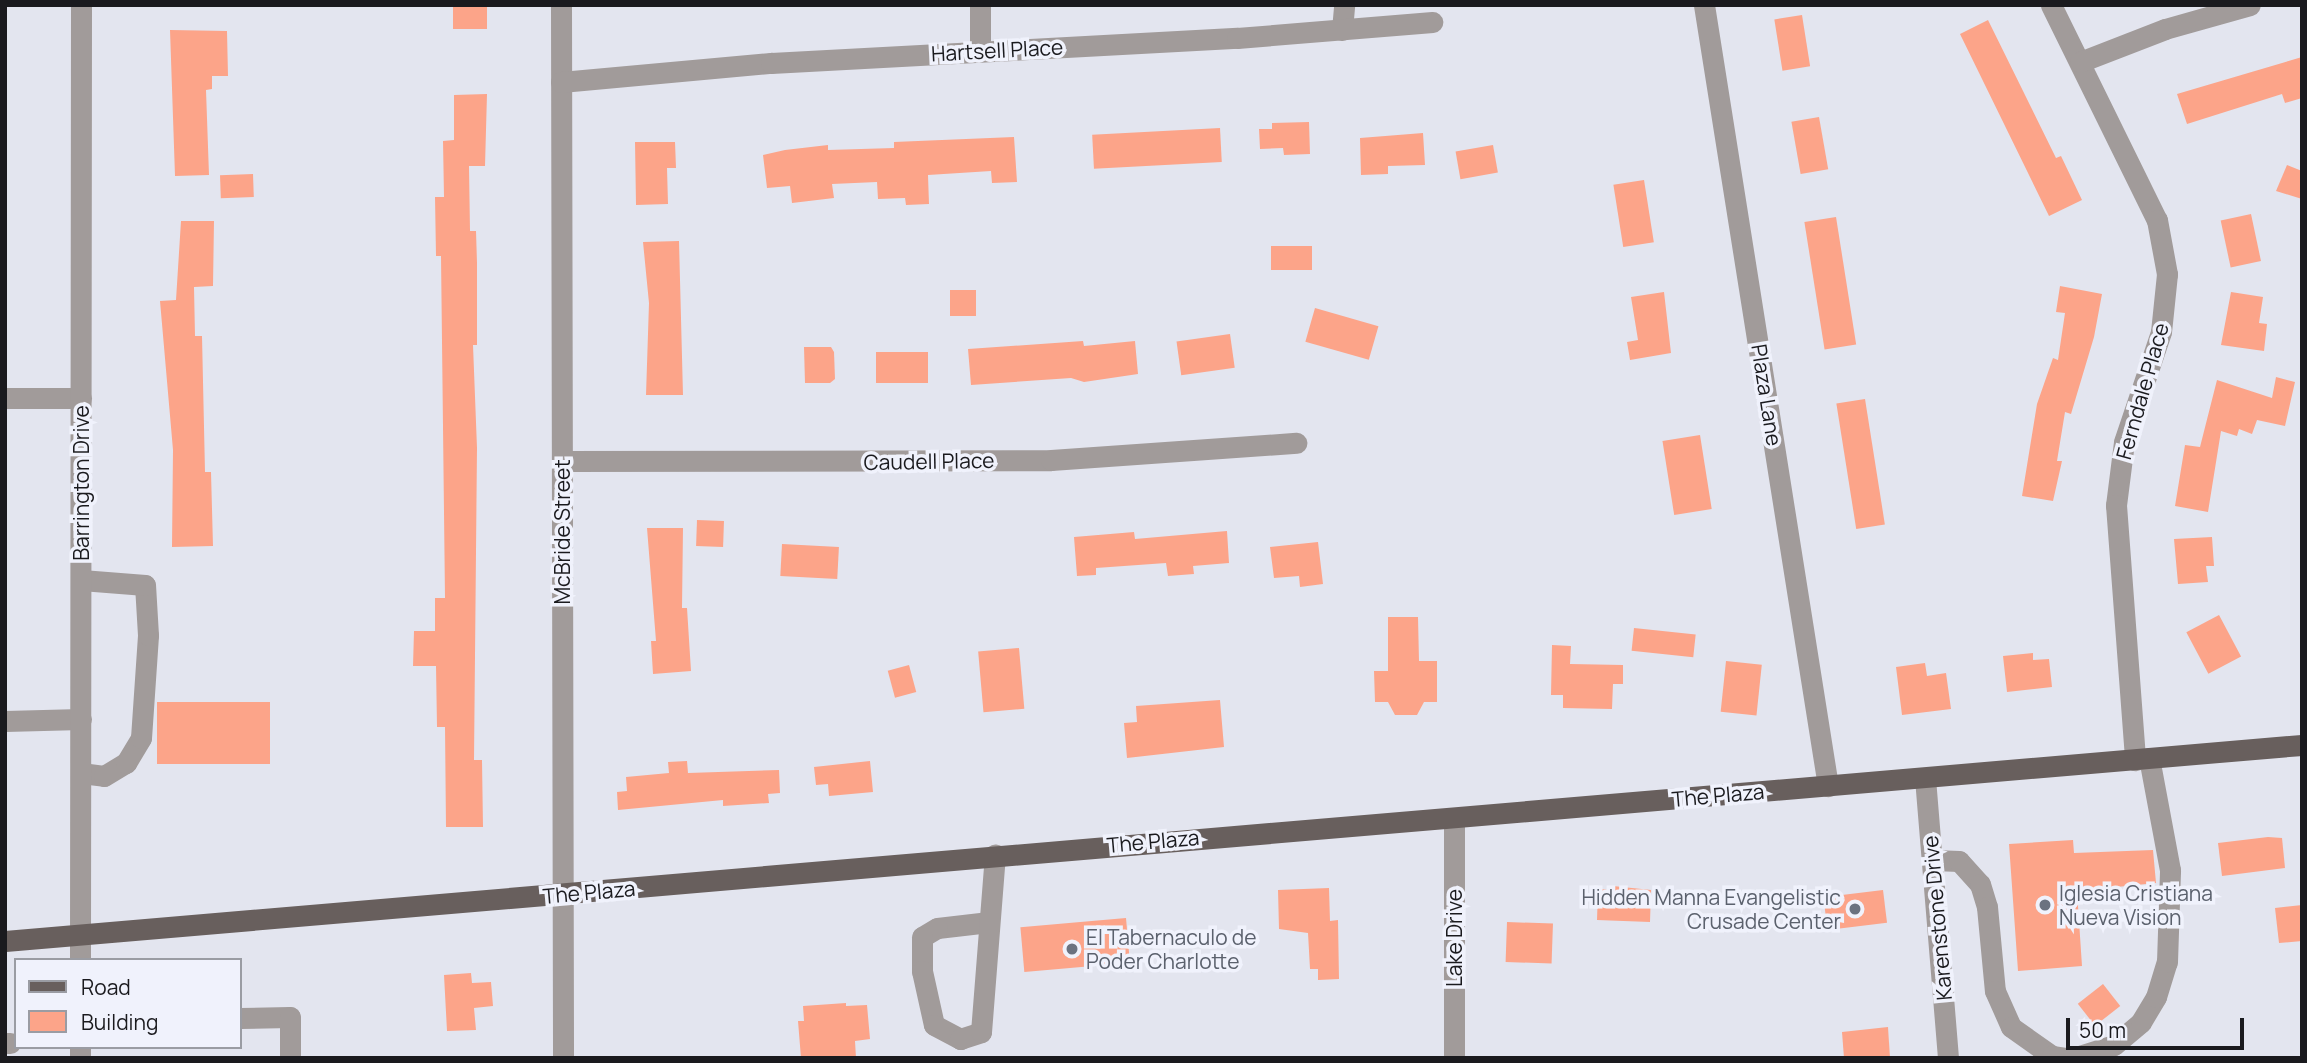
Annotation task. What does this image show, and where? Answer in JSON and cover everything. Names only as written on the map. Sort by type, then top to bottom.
[{"type":"main road","name":"The Plaza","points":[[5,941],[2302,745]]},
{"type":"street","name":"Barrington Drive","points":[[80,958],[81,5]]},
{"type":"street","name":"McBride Street","points":[[561,5],[563,1058]]},
{"type":"street","points":[[980,5],[980,50]]},
{"type":"street","points":[[1342,30],[1344,5]]},
{"type":"street","name":"Plaza Lane","points":[[1704,5],[1828,786]]},
{"type":"street","name":"Ferndale Place","points":[[2051,5],[2157,220],[2168,274],[2161,332],[2124,442],[2116,505],[2142,759],[2170,870],[2166,962],[2156,997],[2141,1022],[2114,1045],[2073,1058]]},
{"type":"street","points":[[2080,62],[2165,29],[2250,5]]},
{"type":"street","name":"Hartsell Place","points":[[561,82],[980,50],[1342,30],[1432,22]]},
{"type":"street","points":[[5,398],[81,398]]},
{"type":"street","name":"Caudell Place","points":[[562,461],[1051,460],[1296,443]]},
{"type":"street","points":[[81,580],[145,585],[148,635],[141,738],[126,763],[104,776],[81,773]]},
{"type":"street","points":[[5,721],[81,719]]},
{"type":"street","name":"Karenstone Drive","points":[[1925,778],[1948,1058]]},
{"type":"street","name":"Lake Drive","points":[[1454,818],[1454,1058]]},
{"type":"street","points":[[989,922],[937,928],[922,937],[922,971],[934,1025],[960,1039],[981,1032],[995,855]]},
{"type":"street","points":[[1933,860],[1959,861],[1980,884],[1987,907],[1995,991],[2011,1027],[2052,1056],[2067,1058]]},
{"type":"street","points":[[242,1018],[290,1017],[290,1058]]},
{"type":"building","points":[[453,5],[487,5],[487,29],[453,29]]},
{"type":"building","points":[[1802,15],[1810,66],[1782,71],[1774,19]]},
{"type":"building","points":[[1988,20],[2056,158],[2061,156],[2082,200],[2049,216],[1960,34]]},
{"type":"building","points":[[170,30],[227,31],[228,76],[212,76],[212,89],[206,90],[209,175],[175,176]]},
{"type":"building","points":[[2302,57],[2302,98],[2285,103],[2282,94],[2187,124],[2177,94]]},
{"type":"building","points":[[487,94],[485,166],[469,166],[470,231],[476,231],[477,263],[477,345],[473,345],[477,448],[474,760],[482,760],[483,827],[446,827],[445,727],[437,727],[436,666],[413,666],[414,631],[435,631],[435,598],[445,598],[441,256],[436,256],[435,197],[444,197],[443,141],[454,140],[454,95]]},
{"type":"building","points":[[1819,117],[1828,169],[1801,174],[1791,122]]},
{"type":"building","points":[[1309,122],[1310,154],[1284,155],[1283,148],[1260,149],[1259,129],[1272,129],[1272,123]]},
{"type":"building","points":[[1220,128],[1222,162],[1094,169],[1092,135]]},
{"type":"building","points":[[1423,133],[1425,165],[1388,166],[1388,174],[1361,175],[1360,138]]},
{"type":"building","points":[[1014,137],[1017,182],[992,183],[991,171],[928,175],[929,204],[906,205],[905,198],[878,199],[877,182],[832,184],[834,198],[792,203],[790,186],[767,188],[763,155],[785,150],[828,145],[828,150],[894,148],[894,142]]},
{"type":"building","points":[[635,142],[675,142],[676,168],[667,168],[668,204],[636,205]]},
{"type":"building","points":[[1493,145],[1498,173],[1460,179],[1456,152]]},
{"type":"building","points":[[2287,165],[2302,171],[2302,199],[2276,191]]},
{"type":"building","points":[[253,174],[254,197],[221,198],[220,175]]},
{"type":"building","points":[[1644,180],[1654,242],[1623,247],[1613,185]]},
{"type":"building","points":[[2251,214],[2261,261],[2231,267],[2221,220]]},
{"type":"building","points":[[1836,217],[1856,344],[1825,349],[1804,222]]},
{"type":"building","points":[[181,221],[214,221],[213,286],[194,287],[195,336],[202,336],[205,472],[211,472],[213,546],[172,547],[173,450],[160,301],[176,300]]},
{"type":"building","points":[[679,241],[683,395],[646,395],[649,303],[643,242]]},
{"type":"building","points":[[1271,246],[1312,246],[1312,270],[1271,270]]},
{"type":"building","points":[[2060,286],[2102,294],[2094,337],[2071,414],[2065,412],[2057,461],[2062,461],[2053,501],[2022,496],[2037,404],[2053,358],[2058,360],[2065,313],[2056,312]]},
{"type":"building","points":[[950,290],[976,290],[976,316],[950,316]]},
{"type":"building","points":[[1664,292],[1671,353],[1630,360],[1627,342],[1638,340],[1631,297]]},
{"type":"building","points":[[2231,292],[2263,297],[2259,323],[2267,324],[2264,351],[2221,345]]},
{"type":"building","points":[[1315,308],[1378,326],[1369,360],[1305,342]]},
{"type":"building","points":[[1230,334],[1235,368],[1181,375],[1177,342]]},
{"type":"building","points":[[1083,341],[1084,346],[1135,341],[1138,374],[1084,382],[1071,378],[971,385],[968,349]]},
{"type":"building","points":[[804,347],[831,347],[834,352],[835,379],[830,383],[805,383]]},
{"type":"building","points":[[876,352],[928,352],[928,383],[876,383]]},
{"type":"building","points":[[2276,377],[2295,382],[2285,426],[2257,420],[2252,434],[2239,429],[2237,436],[2221,431],[2208,512],[2175,506],[2185,445],[2200,447],[2217,380],[2272,398]]},
{"type":"building","points":[[1865,399],[1885,524],[1856,529],[1836,404]]},
{"type":"building","points":[[1700,435],[1712,509],[1674,515],[1662,441]]},
{"type":"building","points":[[697,520],[724,521],[723,547],[696,546]]},
{"type":"building","points":[[647,528],[683,528],[682,608],[687,608],[691,671],[653,674],[651,641],[656,641]]},
{"type":"building","points":[[1227,531],[1229,563],[1193,566],[1194,574],[1168,576],[1166,563],[1096,568],[1096,575],[1077,576],[1074,537],[1134,532],[1135,539]]},
{"type":"building","points":[[2212,537],[2214,566],[2206,566],[2208,582],[2178,584],[2174,539]]},
{"type":"building","points":[[1318,542],[1323,584],[1300,587],[1299,576],[1274,578],[1270,547]]},
{"type":"building","points":[[782,544],[839,547],[837,579],[780,576]]},
{"type":"building","points":[[2219,615],[2241,656],[2208,674],[2186,632]]},
{"type":"building","points":[[1388,617],[1418,617],[1419,661],[1437,661],[1437,702],[1424,702],[1417,715],[1395,715],[1388,702],[1375,702],[1374,671],[1388,671]]},
{"type":"building","points":[[1634,628],[1696,634],[1693,657],[1632,651]]},
{"type":"building","points":[[1552,645],[1571,646],[1570,664],[1623,665],[1623,684],[1613,684],[1612,709],[1563,708],[1563,695],[1551,695]]},
{"type":"building","points":[[1019,648],[1024,709],[983,712],[978,652]]},
{"type":"building","points":[[2033,653],[2033,660],[2049,659],[2052,687],[2007,692],[2003,656]]},
{"type":"building","points":[[1726,661],[1762,665],[1756,715],[1721,712]]},
{"type":"building","points":[[1925,663],[1927,676],[1946,673],[1951,709],[1902,715],[1896,667]]},
{"type":"building","points":[[909,665],[916,692],[895,698],[888,671]]},
{"type":"building","points":[[1220,700],[1224,747],[1127,758],[1124,723],[1137,722],[1136,706]]},
{"type":"building","points":[[157,702],[270,702],[270,764],[157,764]]},
{"type":"building","points":[[687,761],[688,773],[779,770],[780,793],[768,794],[769,803],[723,806],[723,800],[618,810],[617,792],[627,791],[626,777],[669,773],[668,762]]},
{"type":"building","points":[[870,761],[873,792],[829,796],[828,784],[816,785],[814,767]]},
{"type":"building","points":[[2282,838],[2285,868],[2222,876],[2218,843]]},
{"type":"building","name":"Iglesia Cristiana Nueva Vision","points":[[2073,840],[2074,853],[2153,850],[2156,883],[2077,891],[2082,966],[2018,971],[2009,844]]},
{"type":"building","points":[[1613,886],[1651,890],[1650,922],[1597,920],[1598,889],[1613,890]]},
{"type":"building","points":[[1329,888],[1330,921],[1338,920],[1339,979],[1318,980],[1318,969],[1310,969],[1308,933],[1279,929],[1278,890]]},
{"type":"building","name":"Hidden Manna Evangelistic Crusade Center","points":[[1883,890],[1887,923],[1827,930],[1823,897]]},
{"type":"building","points":[[2302,905],[2302,941],[2279,943],[2275,908]]},
{"type":"building","name":"El Tabernaculo de Poder Charlotte","points":[[1126,918],[1130,963],[1024,972],[1020,927]]},
{"type":"building","points":[[1507,922],[1553,924],[1552,964],[1506,962]]},
{"type":"building","points":[[471,973],[472,983],[491,982],[493,1006],[474,1008],[476,1030],[447,1031],[444,975]]},
{"type":"building","points":[[2103,984],[2120,1006],[2095,1026],[2078,1004]]},
{"type":"building","points":[[846,1003],[846,1006],[867,1005],[870,1039],[855,1041],[856,1058],[801,1058],[798,1021],[804,1021],[803,1006]]},
{"type":"building","points":[[1888,1027],[1890,1058],[1844,1058],[1842,1032]]},
{"type":"place","name":"Iglesia Cristiana Nueva Vision","points":[[2045,905]]},
{"type":"place","name":"Hidden Manna Evangelistic Crusade Center","points":[[1855,909]]},
{"type":"place","name":"El Tabernaculo de Poder Charlotte","points":[[1072,949]]}]
